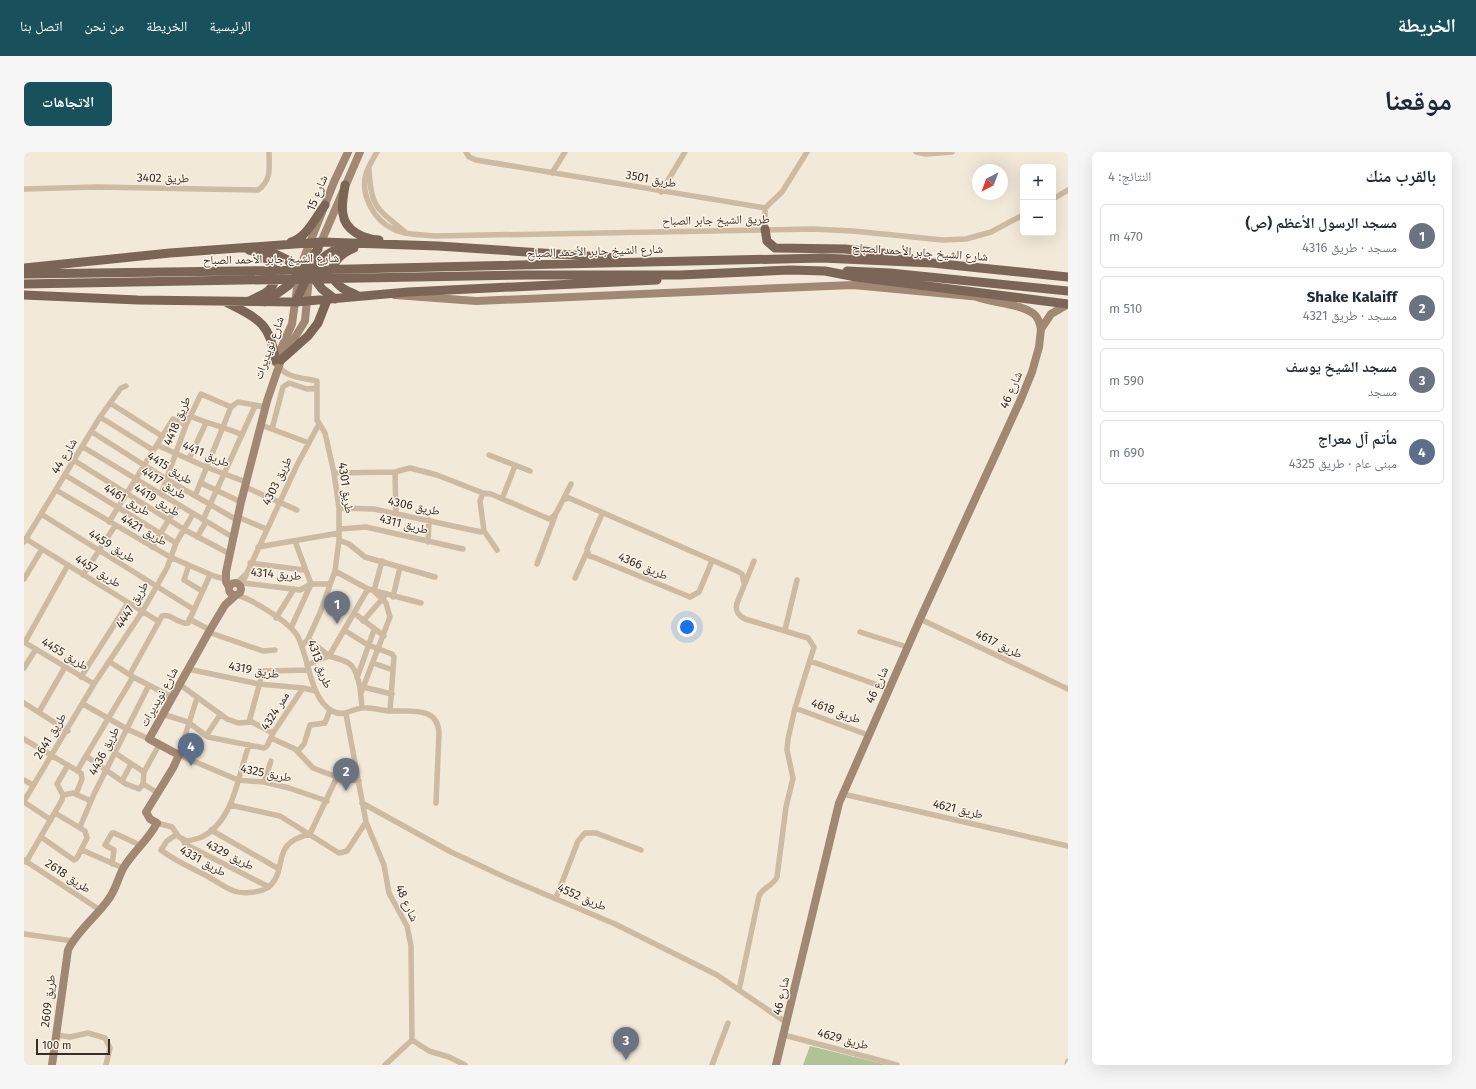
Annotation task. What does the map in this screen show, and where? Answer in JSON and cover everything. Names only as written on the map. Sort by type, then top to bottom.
[{"type":"main road","points":[[345,185],[342,213],[348,225],[357,233],[371,239],[438,246]]},
{"type":"main road","points":[[274,245],[300,239],[325,206]]},
{"type":"main road","points":[[765,230],[767,241],[775,248],[845,249],[892,254],[932,263]]},
{"type":"main road","points":[[240,249],[309,243],[320,246],[363,244],[438,246],[606,256],[643,262]]},
{"type":"main road","points":[[306,266],[318,262],[338,248],[363,244]]},
{"type":"main road","points":[[358,296],[342,288],[336,282],[333,278],[332,267],[340,256],[363,244]]},
{"type":"main road","points":[[265,302],[289,286],[320,246]]},
{"type":"main road","points":[[260,247],[280,254],[294,265],[299,274],[306,302]]},
{"type":"main road","points":[[240,249],[257,252],[266,257],[275,272],[275,282],[268,291],[248,302]]},
{"type":"main road","name":"شارع الشيخ جابر الأحمد الصباح","points":[[24,268],[240,249]]},
{"type":"main road","name":"شارع الشيخ جابر الأحمد الصباح","points":[[24,274],[506,266],[822,258],[932,263],[1068,277]]},
{"type":"main road","points":[[296,302],[302,287],[306,266]]},
{"type":"main road","points":[[306,266],[331,300]]},
{"type":"main road","name":"شارع الشيخ جابر الأحمد الصباح","points":[[24,284],[680,274],[790,270],[825,271],[856,277],[1068,304]]},
{"type":"main road","points":[[825,271],[890,273],[1066,291]]},
{"type":"main road","points":[[24,295],[194,301],[306,302],[358,296],[508,286],[636,281],[680,274]]},
{"type":"main road","points":[[223,301],[254,317],[264,326],[271,338],[278,362],[308,336],[318,324],[331,300]]},
{"type":"street","name":"طريق 3402","points":[[24,189],[96,187],[258,190],[266,185],[268,179],[269,152]]},
{"type":"street","name":"شارع 15","points":[[306,266],[309,243],[348,152]]},
{"type":"street","name":"شارع 15","points":[[320,246],[360,152]]},
{"type":"street","name":"طريق الشيخ جابر الصباح","points":[[377,152],[366,174],[365,187],[369,204],[384,223],[392,229],[435,236],[765,230],[853,231],[943,240],[966,239],[991,232],[1020,217]]},
{"type":"street","name":"طريق 3501","points":[[466,152],[469,157],[476,160],[661,192],[765,208]]},
{"type":"street","points":[[552,173],[565,152]]},
{"type":"street","points":[[661,192],[685,152]]},
{"type":"street","points":[[765,230],[765,208],[782,192],[807,152]]},
{"type":"street","points":[[916,152],[926,154],[952,152]]},
{"type":"street","points":[[1056,197],[1068,190]]},
{"type":"street","name":"شارع نويديرات","points":[[278,362],[303,324],[306,302],[306,266]]},
{"type":"street","name":"شارع نويديرات","points":[[225,576],[245,485],[266,404],[265,397],[292,324],[299,274]]},
{"type":"street","points":[[389,294],[407,297],[476,301],[853,286],[1048,304],[1055,302]]},
{"type":"street","points":[[977,297],[1026,309],[1036,315],[1041,330]]},
{"type":"street","name":"شارع 46","points":[[776,1065],[842,794],[907,647],[1023,394],[1037,353],[1041,330],[1051,314],[1068,304]]},
{"type":"street","name":"طريق 4301","points":[[278,362],[283,372],[290,376],[317,381],[317,420],[325,433],[334,473],[339,508],[339,540],[335,571],[329,584],[320,613],[308,639],[302,646]]},
{"type":"street","points":[[272,430],[283,387],[289,384],[307,389],[317,388]]},
{"type":"street","name":"شارع 44","points":[[25,541],[100,417],[121,388],[126,386]]},
{"type":"street","name":"طريق 4418","points":[[161,494],[190,416],[201,394],[231,407]]},
{"type":"street","points":[[195,496],[231,407],[238,402],[255,406],[266,404]]},
{"type":"street","points":[[110,403],[162,436]]},
{"type":"street","points":[[197,536],[255,406]]},
{"type":"street","points":[[190,416],[217,427],[224,426],[242,435]]},
{"type":"street","points":[[100,417],[153,450]]},
{"type":"street","points":[[109,522],[173,419],[186,426]]},
{"type":"street","points":[[188,459],[206,423]]},
{"type":"street","name":"طريق 4303","points":[[237,588],[245,575],[266,529],[319,424]]},
{"type":"street","points":[[261,425],[309,443]]},
{"type":"street","name":"طريق 4415","points":[[92,432],[144,466],[210,505],[237,519]]},
{"type":"street","name":"طريق 4411","points":[[157,445],[224,474],[279,503],[297,510]]},
{"type":"street","name":"طريق 4417","points":[[82,447],[234,538]]},
{"type":"street","points":[[489,455],[530,471]]},
{"type":"street","name":"طريق 4419","points":[[74,461],[185,530],[230,554]]},
{"type":"street","points":[[502,499],[515,466]]},
{"type":"street","points":[[334,473],[395,472],[405,469],[416,469],[453,480],[483,493],[487,492],[549,519],[555,515]]},
{"type":"street","points":[[395,472],[396,513]]},
{"type":"street","name":"طريق 4461","points":[[65,475],[176,543]]},
{"type":"street","points":[[201,483],[241,502]]},
{"type":"street","points":[[537,564],[555,515],[571,484]]},
{"type":"street","name":"طريق 4421","points":[[56,490],[170,558],[210,575],[221,578],[225,576]]},
{"type":"street","points":[[483,493],[480,501],[484,530],[497,550]]},
{"type":"street","points":[[563,500],[572,499],[602,514],[742,574],[744,585]]},
{"type":"street","points":[[152,547],[178,505]]},
{"type":"street","name":"طريق 4306","points":[[339,508],[364,508],[396,513],[480,532],[484,530]]},
{"type":"street","name":"طريق 4459","points":[[41,514],[99,552],[193,609]]},
{"type":"street","name":"طريق 4447","points":[[83,704],[94,684],[142,612],[167,568],[176,543],[193,514]]},
{"type":"street","points":[[575,578],[602,514]]},
{"type":"street","points":[[237,519],[266,529]]},
{"type":"street","points":[[428,542],[429,520]]},
{"type":"street","points":[[83,575],[116,526]]},
{"type":"street","name":"طريق 4311","points":[[258,547],[366,526],[428,542],[463,549]]},
{"type":"street","points":[[339,540],[349,544],[362,555],[435,577]]},
{"type":"street","name":"طريق 4457","points":[[25,541],[42,549],[158,621]]},
{"type":"street","points":[[291,628],[311,584],[304,570],[295,541]]},
{"type":"street","points":[[24,579],[42,549]]},
{"type":"street","name":"طريق 4366","points":[[587,552],[593,557],[690,597],[699,592],[712,561]]},
{"type":"street","name":"طريق 4618","points":[[739,990],[760,894],[775,882],[778,875],[786,806],[792,783],[792,769],[787,750],[788,739],[795,708],[814,647],[808,638],[745,619],[738,613],[736,608],[754,561]]},
{"type":"street","points":[[249,722],[263,671],[308,667],[329,656],[354,613],[371,590],[382,562]]},
{"type":"street","points":[[250,563],[304,570]]},
{"type":"street","points":[[24,642],[68,565]]},
{"type":"street","points":[[189,565],[184,580],[202,591]]},
{"type":"street","points":[[228,567],[230,576],[237,588]]},
{"type":"street","points":[[393,597],[400,567]]},
{"type":"street","points":[[335,571],[385,597],[393,597],[421,603]]},
{"type":"street","points":[[77,771],[132,675],[158,621],[164,614],[184,624],[188,623],[193,609],[210,575]]},
{"type":"street","points":[[225,576],[237,588]]},
{"type":"street","points":[[785,630],[797,580]]},
{"type":"street","name":"طريق 4314","points":[[237,588],[304,589],[311,584],[329,584]]},
{"type":"street","name":"شارع نويديرات","points":[[179,755],[149,740],[209,631],[237,588]]},
{"type":"street","name":"طريق 4313","points":[[237,588],[249,600],[291,628],[302,646],[316,691],[330,710]]},
{"type":"street","points":[[276,618],[294,589]]},
{"type":"street","points":[[363,621],[385,597]]},
{"type":"street","points":[[362,708],[362,690],[372,662],[384,636],[390,616],[385,597]]},
{"type":"street","points":[[81,677],[128,603]]},
{"type":"street","points":[[354,613],[374,630],[384,636]]},
{"type":"street","points":[[189,619],[209,631],[263,651],[275,650]]},
{"type":"street","name":"طريق 4617","points":[[920,619],[1068,689]]},
{"type":"street","points":[[344,630],[368,645],[392,654],[394,657],[390,711]]},
{"type":"street","points":[[356,678],[374,630]]},
{"type":"street","points":[[860,632],[907,647]]},
{"type":"street","points":[[308,639],[329,656],[348,663],[352,667],[362,690]]},
{"type":"street","name":"طريق 4455","points":[[24,642],[94,684]]},
{"type":"street","points":[[24,668],[36,649]]},
{"type":"street","points":[[810,661],[889,689]]},
{"type":"street","points":[[110,662],[172,697]]},
{"type":"street","points":[[372,662],[393,670]]},
{"type":"street","points":[[39,712],[65,667]]},
{"type":"street","name":"طريق 4319","points":[[188,669],[259,684],[303,688],[316,691]]},
{"type":"street","points":[[179,684],[197,698],[215,709],[220,715],[234,722],[249,722],[272,735],[298,752],[313,768],[337,777],[359,781]]},
{"type":"street","name":"طريق 4436","points":[[80,827],[106,770],[149,685]]},
{"type":"street","name":"ممر 4324","points":[[249,745],[264,748],[267,746],[272,735],[303,688]]},
{"type":"street","points":[[362,690],[392,694]]},
{"type":"street","points":[[24,934],[73,941],[115,890],[123,868],[152,832],[157,823],[150,819],[146,812],[158,794],[179,755],[188,722],[197,698]]},
{"type":"street","points":[[24,703],[68,731]]},
{"type":"street","points":[[83,704],[149,740]]},
{"type":"street","name":"طريق 2641","points":[[24,801],[68,731],[83,704]]},
{"type":"street","points":[[298,752],[304,744],[310,725],[325,723],[330,710],[346,714],[362,708],[390,711],[417,711],[430,714],[436,719],[439,726],[436,803]]},
{"type":"street","name":"طريق 4618","points":[[795,708],[868,735]]},
{"type":"street","points":[[162,714],[188,722],[206,736],[249,745],[230,805],[211,830],[197,839],[180,838]]},
{"type":"street","name":"شارع 48","points":[[346,714],[366,822],[382,859],[389,894],[407,926],[411,946],[412,1040]]},
{"type":"street","points":[[206,736],[220,715]]},
{"type":"street","points":[[24,739],[77,771],[82,777],[76,794]]},
{"type":"street","points":[[86,756],[122,781],[139,789],[143,784],[144,772],[159,745]]},
{"type":"street","points":[[115,753],[144,772]]},
{"type":"street","name":"طريق 4325","points":[[179,755],[238,780],[264,782],[289,788],[327,801]]},
{"type":"street","points":[[264,782],[271,762]]},
{"type":"street","points":[[122,781],[131,764]]},
{"type":"street","points":[[25,861],[41,837],[62,800],[63,795],[57,784],[68,765]]},
{"type":"street","points":[[269,887],[279,869],[280,859],[288,845],[293,840],[310,834],[327,801],[337,777]]},
{"type":"street","points":[[24,780],[33,785]]},
{"type":"street","points":[[143,784],[158,794]]},
{"type":"street","points":[[63,795],[67,796],[72,792],[91,801]]},
{"type":"street","name":"طريق 4621","points":[[842,794],[1068,846]]},
{"type":"street","points":[[24,801],[51,820]]},
{"type":"street","name":"طريق 4552","points":[[362,803],[451,852],[509,879],[615,924],[717,975],[787,1022]]},
{"type":"street","points":[[230,805],[280,816],[335,851],[343,853],[350,848],[366,822]]},
{"type":"street","points":[[41,837],[74,860],[82,850],[88,834],[80,827],[55,813]]},
{"type":"street","name":"طريق 4329","points":[[157,823],[169,824],[175,829],[185,844],[269,887]]},
{"type":"street","points":[[211,830],[279,869]]},
{"type":"street","points":[[112,864],[114,850],[105,845],[112,833],[140,845]]},
{"type":"street","points":[[556,898],[578,841],[585,833],[596,833],[641,850]]},
{"type":"street","name":"طريق 4331","points":[[180,838],[167,841],[161,850],[235,891],[260,891],[269,887]]},
{"type":"street","points":[[82,850],[123,868]]},
{"type":"street","name":"طريق 2618","points":[[25,861],[100,910]]},
{"type":"street","name":"طريق 2609","points":[[52,1065],[66,955],[73,941]]},
{"type":"street","points":[[712,1065],[728,1023]]},
{"type":"street","points":[[56,1035],[70,1038],[88,1033],[105,1038],[110,1048],[106,1065]]},
{"type":"street","name":"طريق 4629","points":[[784,1035],[897,1065]]},
{"type":"street","points":[[385,1065],[402,1051],[412,1040],[429,1051],[454,1059],[465,1065]]},
{"type":"street","points":[[1067,1065],[1068,1061]]},
{"type":"green space","points":[[810,1046],[887,1065],[803,1065]]},
{"type":"place","name":"مسجد الرسول الأعظم (ص)","points":[[337,624]]},
{"type":"place","name":"مأتم آل معراج","points":[[191,766]]},
{"type":"place","name":"Shake Kalaiff","points":[[346,791]]},
{"type":"place","name":"مسجد الشيخ يوسف","points":[[626,1060]]}]
